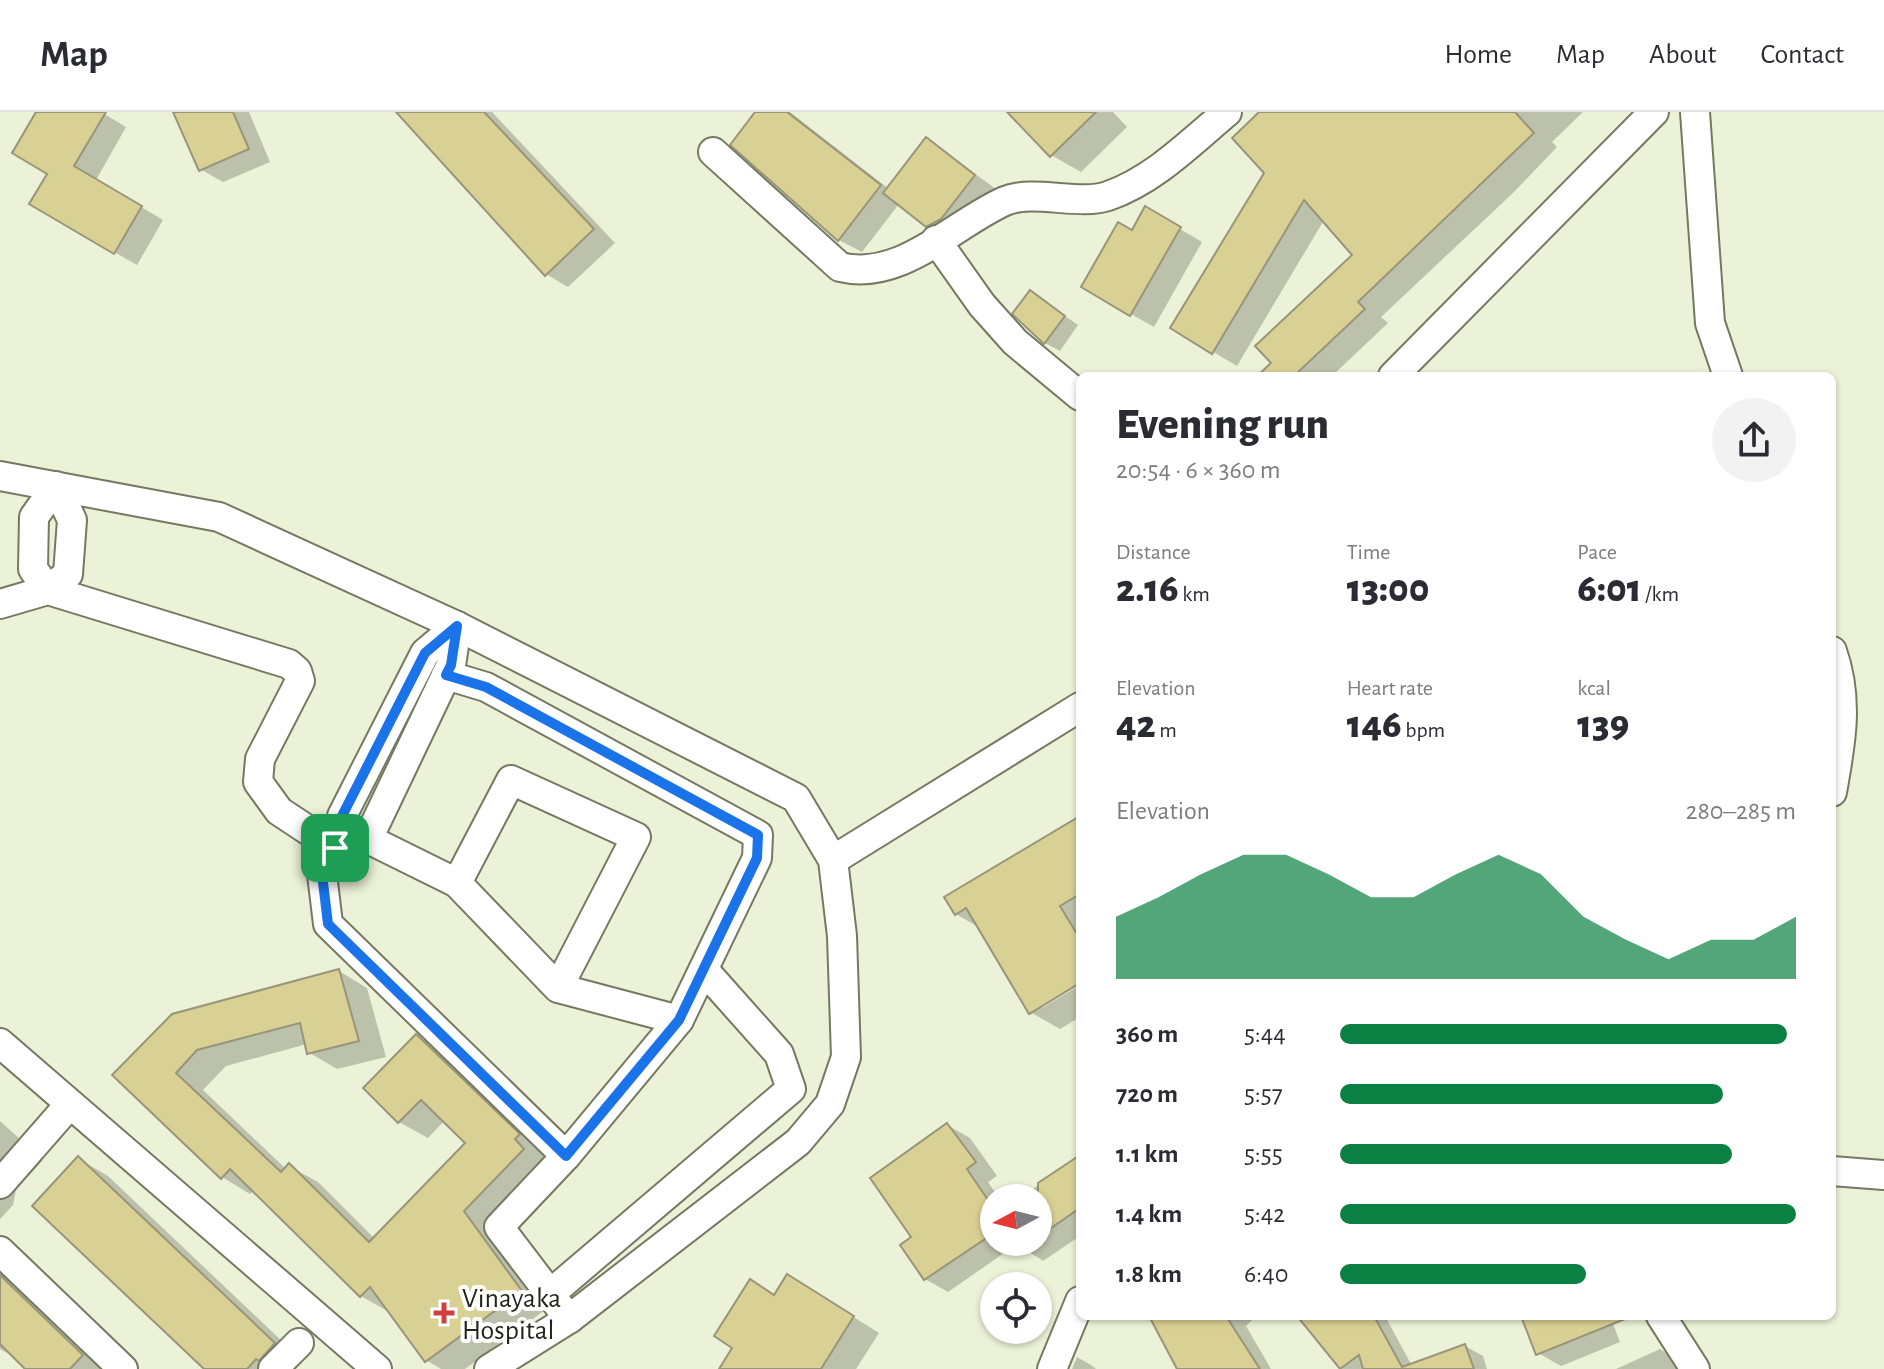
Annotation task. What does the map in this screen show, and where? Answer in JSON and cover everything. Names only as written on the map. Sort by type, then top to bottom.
[{"type":"street","points":[[713,152],[840,267],[860,271],[891,265],[1009,199],[1106,197],[1153,173],[1227,112]]},
{"type":"street","points":[[1397,372],[1654,112]]},
{"type":"street","points":[[1695,112],[1710,323],[1727,372]]},
{"type":"street","points":[[936,240],[982,305],[1015,342],[1076,393]]},
{"type":"street","points":[[0,476],[219,517],[457,626],[796,798],[833,860],[842,936],[846,1057],[830,1104],[798,1142],[569,1319],[489,1369]]},
{"type":"street","points":[[56,486],[34,517],[33,569],[48,590],[274,657],[297,671],[300,681],[260,759],[258,782],[279,811],[335,848],[368,839],[457,883],[558,988],[679,1020]]},
{"type":"street","points":[[0,604],[48,590],[68,574],[72,520],[56,486]]},
{"type":"street","points":[[368,839],[451,665],[457,626]]},
{"type":"street","points":[[457,626],[425,653],[342,816],[335,848],[322,874],[328,924],[566,1156]]},
{"type":"street","points":[[1836,663],[1840,675],[1844,730],[1836,771]]},
{"type":"street","points":[[446,675],[486,687],[758,835],[757,858],[679,1020],[566,1156],[499,1227],[569,1319]]},
{"type":"street","points":[[833,860],[1076,718]]},
{"type":"street","points":[[457,883],[511,780],[636,837],[558,988]]},
{"type":"street","points":[[550,1294],[791,1089],[779,1054],[705,971]]},
{"type":"street","points":[[0,1043],[377,1369]]},
{"type":"street","points":[[0,1184],[70,1104]]},
{"type":"street","points":[[1836,1171],[1884,1175]]},
{"type":"street","points":[[0,1251],[123,1369]]},
{"type":"street","points":[[1052,1369],[1076,1311]]},
{"type":"street","points":[[1664,1320],[1695,1369]]},
{"type":"street","points":[[273,1369],[299,1343]]},
{"type":"building","points":[[36,112],[106,112],[74,166],[142,206],[114,254],[29,204],[47,174],[12,153]]},
{"type":"building","points":[[173,112],[233,112],[249,149],[199,171]]},
{"type":"building","points":[[396,112],[484,112],[594,229],[545,276]]},
{"type":"building","points":[[755,112],[787,112],[881,185],[838,241],[730,145]]},
{"type":"building","points":[[1007,112],[1096,112],[1050,157]]},
{"type":"building","points":[[1259,112],[1515,112],[1534,133],[1358,302],[1365,309],[1298,372],[1261,372],[1271,363],[1255,346],[1352,255],[1304,200],[1212,354],[1170,328],[1264,173],[1232,138]]},
{"type":"building","points":[[926,137],[975,175],[941,219],[926,227],[883,193]]},
{"type":"building","points":[[1145,206],[1181,227],[1130,316],[1081,287],[1118,222],[1132,230]]},
{"type":"building","points":[[1030,290],[1065,316],[1044,344],[1012,314]]},
{"type":"building","points":[[1076,818],[1076,896],[1060,906],[1076,932],[1076,985],[1029,1014],[966,908],[955,915],[944,897]]},
{"type":"building","points":[[339,969],[359,1041],[307,1054],[300,1023],[197,1050],[176,1073],[281,1172],[289,1163],[369,1242],[465,1143],[421,1100],[398,1123],[363,1088],[416,1034],[520,1134],[515,1139],[524,1149],[464,1211],[522,1291],[425,1362],[370,1287],[360,1297],[230,1169],[221,1179],[112,1075],[172,1014]]},
{"type":"building","points":[[947,1123],[976,1162],[967,1169],[980,1188],[980,1242],[924,1280],[900,1245],[911,1237],[870,1178]]},
{"type":"building","points":[[78,1156],[275,1343],[259,1361],[256,1359],[247,1369],[204,1369],[32,1206]]},
{"type":"building","points":[[1076,1158],[1076,1211],[1052,1227],[1052,1184],[1038,1184]]},
{"type":"building","points":[[787,1274],[854,1316],[821,1369],[719,1369],[732,1348],[714,1336],[750,1279],[774,1295]]},
{"type":"building","points":[[0,1275],[83,1355],[70,1369],[25,1369],[0,1344]]},
{"type":"building","points":[[1151,1320],[1229,1320],[1260,1369],[1177,1369]]},
{"type":"building","points":[[1300,1320],[1376,1320],[1402,1367],[1465,1344],[1474,1369],[1363,1369],[1359,1355],[1340,1369]]},
{"type":"building","points":[[1523,1320],[1623,1320],[1536,1355]]},
{"type":"place","name":"Vinayaka Hospital","points":[[444,1313]]},
{"type":"route","points":[[457,626],[451,665],[446,675],[486,687],[758,835],[757,858],[679,1020],[566,1156],[328,924],[322,874],[335,848],[342,816],[425,653],[457,626]]}]
